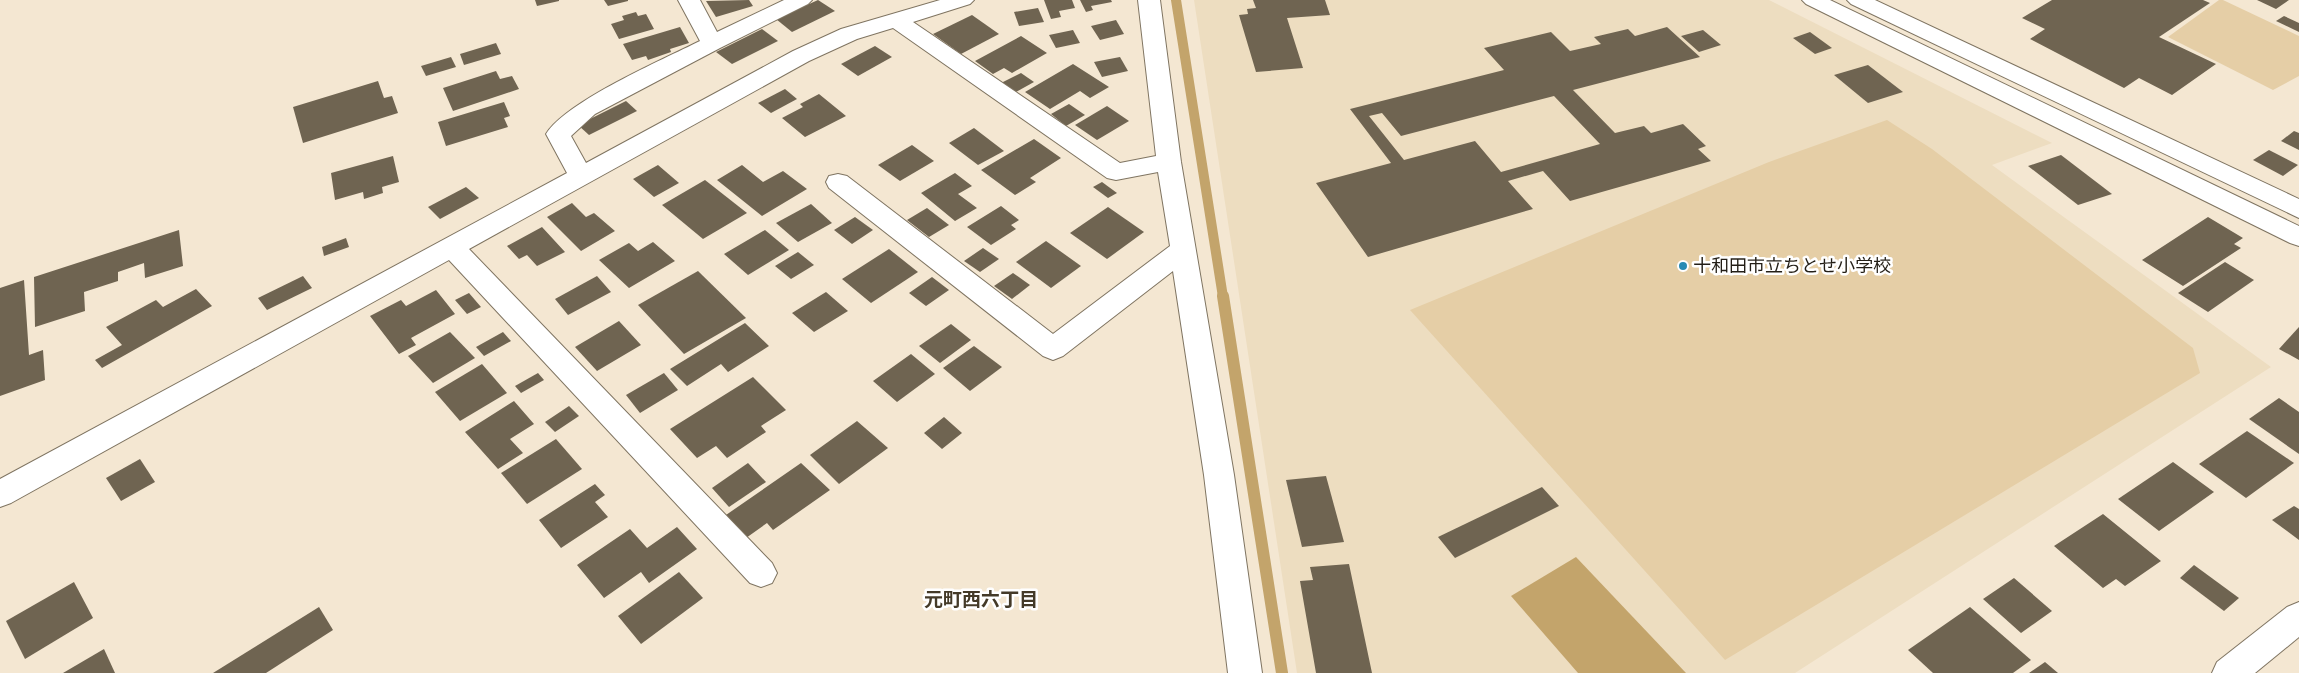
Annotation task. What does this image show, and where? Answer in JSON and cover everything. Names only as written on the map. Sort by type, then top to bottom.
[{"type":"street","points":[[689,0],[712,43]]},
{"type":"street","points":[[582,177],[558,134],[588,109],[712,43],[801,0]]},
{"type":"street","points":[[0,494],[801,56],[849,34],[894,19],[963,0]]},
{"type":"street","points":[[1149,0],[1169,162],[1219,475],[1245,673]]},
{"type":"street","points":[[1813,0],[2299,236]]},
{"type":"street","points":[[1858,0],[2299,209]]},
{"type":"street","points":[[894,19],[1116,172],[1169,162]]},
{"type":"street","points":[[838,182],[1053,350],[1184,249]]},
{"type":"street","points":[[452,247],[761,574]]},
{"type":"street","points":[[2229,673],[2299,617]]},
{"type":"shaded area","name":"十和田市立ちとせ小学校","points":[[1194,0],[1769,0],[2052,143],[1992,165],[2271,367],[1795,673],[1297,673]]},
{"type":"shaded area","points":[[2219,0],[2223,0],[2299,36],[2299,76],[2273,90],[2168,37]]},
{"type":"shaded area","points":[[1887,120],[1932,149],[2193,348],[2200,373],[1725,660],[1410,310],[1769,162]]},
{"type":"shaded area","points":[[1576,557],[1686,673],[1578,673],[1511,596]]},
{"type":"building","points":[[535,0],[559,0],[559,1],[537,6]]},
{"type":"building","points":[[604,0],[628,0],[628,1],[608,6]]},
{"type":"building","points":[[749,0],[753,6],[716,17],[706,1]]},
{"type":"building","points":[[818,0],[835,11],[792,32],[776,19]]},
{"type":"building","points":[[1044,0],[1072,0],[1075,8],[1059,11],[1061,17],[1051,19]]},
{"type":"building","points":[[1080,0],[1111,0],[1112,2],[1091,6],[1093,10],[1086,12]]},
{"type":"building","points":[[1253,0],[1325,0],[1330,15],[1287,18],[1303,68],[1256,72],[1239,15],[1248,14],[1247,9],[1256,8]]},
{"type":"building","points":[[2052,0],[2203,0],[2210,3],[2159,37],[2216,64],[2172,95],[2139,78],[2124,88],[2030,39],[2045,29],[2022,18]]},
{"type":"building","points":[[2257,0],[2289,0],[2276,9]]},
{"type":"building","points":[[1038,8],[1044,22],[1019,26],[1014,12]]},
{"type":"building","points":[[636,12],[638,16],[646,14],[654,29],[619,39],[611,24],[624,20],[622,16]]},
{"type":"building","points":[[972,15],[999,34],[961,54],[933,34]]},
{"type":"building","points":[[2284,16],[2299,23],[2299,32],[2276,21]]},
{"type":"building","points":[[1116,20],[1124,34],[1100,40],[1091,26]]},
{"type":"building","points":[[680,27],[689,43],[670,49],[671,52],[648,60],[646,56],[632,60],[623,44]]},
{"type":"building","points":[[1667,27],[1700,57],[1573,90],[1615,133],[1644,126],[1651,133],[1683,124],[1706,146],[1698,149],[1711,161],[1570,201],[1543,171],[1508,181],[1533,209],[1368,257],[1316,183],[1391,163],[1350,109],[1504,70],[1484,48],[1551,32],[1570,51],[1601,44],[1594,37],[1628,29],[1635,36]],"holes":[[[1554,96],[1600,144],[1501,172],[1475,141],[1404,160],[1369,116],[1382,113],[1401,136]]]},
{"type":"building","points":[[762,29],[778,41],[732,64],[716,52]]},
{"type":"building","points":[[1073,30],[1080,43],[1056,48],[1049,35]]},
{"type":"building","points":[[1703,30],[1721,45],[1699,52],[1681,36]]},
{"type":"building","points":[[1810,32],[1832,48],[1815,54],[1793,38]]},
{"type":"building","points":[[1021,36],[1047,53],[1012,73],[1004,68],[993,74],[975,61]]},
{"type":"building","points":[[496,43],[501,54],[464,65],[460,54]]},
{"type":"building","points":[[875,46],[892,57],[858,76],[841,64]]},
{"type":"building","points":[[451,57],[456,67],[426,76],[421,66]]},
{"type":"building","points":[[1120,57],[1128,71],[1102,77],[1094,62]]},
{"type":"building","points":[[1073,64],[1109,87],[1090,98],[1080,91],[1050,109],[1025,92]]},
{"type":"building","points":[[1868,65],[1903,92],[1868,103],[1834,75]]},
{"type":"building","points":[[496,71],[500,79],[512,76],[519,89],[453,111],[443,88]]},
{"type":"building","points":[[1021,73],[1034,82],[1014,93],[1001,83]]},
{"type":"building","points":[[378,81],[384,98],[392,96],[398,113],[303,143],[293,107]]},
{"type":"building","points":[[785,89],[797,99],[771,113],[758,103]]},
{"type":"building","points":[[819,94],[846,116],[805,137],[782,118],[803,107],[800,104]]},
{"type":"building","points":[[626,101],[637,111],[589,135],[578,125]]},
{"type":"building","points":[[504,102],[510,116],[504,118],[508,127],[446,146],[438,122]]},
{"type":"building","points":[[1069,104],[1085,115],[1066,126],[1051,114]]},
{"type":"building","points":[[1107,106],[1129,121],[1097,140],[1075,125]]},
{"type":"building","points":[[974,128],[1004,151],[978,165],[949,143]]},
{"type":"building","points":[[2294,131],[2299,133],[2299,150],[2281,141]]},
{"type":"building","points":[[1034,139],[1061,158],[1030,178],[1036,182],[1015,195],[981,170]]},
{"type":"building","points":[[912,145],[934,161],[900,181],[878,165]]},
{"type":"building","points":[[2269,150],[2298,165],[2283,176],[2253,160]]},
{"type":"building","points":[[2061,155],[2112,194],[2078,205],[2028,166]]},
{"type":"building","points":[[393,156],[399,182],[382,187],[383,193],[364,199],[363,192],[335,200],[331,173]]},
{"type":"building","points":[[658,165],[679,183],[654,197],[633,179]]},
{"type":"building","points":[[742,165],[763,182],[783,171],[807,189],[762,216],[717,180]]},
{"type":"building","points":[[955,173],[972,186],[958,194],[977,208],[955,221],[921,193]]},
{"type":"building","points":[[705,180],[747,213],[703,239],[662,205]]},
{"type":"building","points":[[1102,182],[1117,193],[1108,198],[1093,187]]},
{"type":"building","points":[[466,187],[479,198],[440,219],[428,207]]},
{"type":"building","points":[[572,203],[586,217],[594,213],[615,231],[581,251],[547,217]]},
{"type":"building","points":[[811,204],[832,223],[798,242],[776,223]]},
{"type":"building","points":[[1001,206],[1019,220],[1011,225],[1016,229],[991,245],[967,227]]},
{"type":"building","points":[[1108,207],[1144,232],[1107,259],[1070,233]]},
{"type":"building","points":[[927,208],[949,225],[929,237],[907,220]]},
{"type":"building","points":[[855,217],[873,230],[852,244],[834,230]]},
{"type":"building","points":[[2208,217],[2243,238],[2234,244],[2241,248],[2183,286],[2142,260]]},
{"type":"building","points":[[542,227],[565,252],[537,266],[527,255],[519,259],[507,246]]},
{"type":"building","points":[[179,230],[183,266],[145,278],[144,263],[118,272],[118,281],[84,292],[85,311],[35,327],[34,277]]},
{"type":"building","points":[[765,230],[789,250],[748,275],[724,254]]},
{"type":"building","points":[[346,238],[349,247],[324,256],[322,247]]},
{"type":"building","points":[[1046,241],[1081,266],[1051,288],[1016,262]]},
{"type":"building","points":[[653,242],[675,261],[629,288],[599,260],[629,243],[638,251]]},
{"type":"building","points":[[983,248],[999,259],[980,272],[964,261]]},
{"type":"building","points":[[889,249],[918,272],[871,303],[842,279]]},
{"type":"building","points":[[798,252],[814,265],[791,279],[775,266]]},
{"type":"building","points":[[2225,262],[2254,280],[2208,312],[2178,293]]},
{"type":"building","points":[[698,271],[746,318],[684,354],[638,305]]},
{"type":"building","points":[[1013,273],[1030,285],[1012,299],[994,286]]},
{"type":"building","points":[[303,276],[312,288],[267,310],[258,298]]},
{"type":"building","points":[[597,276],[611,292],[568,315],[555,299]]},
{"type":"building","points":[[932,277],[949,290],[926,306],[909,293]]},
{"type":"building","points":[[24,280],[29,355],[43,350],[45,380],[0,396],[0,288]]},
{"type":"building","points":[[196,289],[212,306],[102,368],[95,360],[122,345],[106,327],[156,300],[163,307]]},
{"type":"building","points":[[436,290],[455,314],[411,338],[416,345],[399,354],[370,316],[401,300],[406,306]]},
{"type":"building","points":[[826,292],[848,311],[814,332],[792,313]]},
{"type":"building","points":[[469,293],[481,307],[467,314],[455,300]]},
{"type":"building","points":[[619,321],[641,345],[597,371],[575,347]]},
{"type":"building","points":[[745,323],[769,346],[728,372],[721,364],[687,386],[670,369]]},
{"type":"building","points":[[951,324],[971,340],[940,363],[919,346]]},
{"type":"building","points":[[2299,327],[2299,360],[2279,349]]},
{"type":"building","points":[[450,332],[475,358],[433,383],[408,356]]},
{"type":"building","points":[[503,332],[511,341],[484,356],[476,347]]},
{"type":"building","points":[[974,346],[1002,367],[970,391],[943,368]]},
{"type":"building","points":[[911,354],[935,374],[897,402],[873,381]]},
{"type":"building","points":[[482,364],[507,393],[460,421],[435,392]]},
{"type":"building","points":[[538,373],[544,380],[521,393],[515,386]]},
{"type":"building","points":[[664,373],[678,390],[640,413],[626,395]]},
{"type":"building","points":[[753,377],[786,410],[761,426],[766,432],[727,458],[716,446],[697,458],[670,429]]},
{"type":"building","points":[[2279,398],[2299,412],[2299,454],[2249,419]]},
{"type":"building","points":[[514,401],[534,424],[510,439],[523,453],[498,469],[465,432]]},
{"type":"building","points":[[569,406],[579,416],[555,432],[545,422]]},
{"type":"building","points":[[944,417],[962,433],[942,449],[924,433]]},
{"type":"building","points":[[857,421],[888,448],[839,484],[810,455]]},
{"type":"building","points":[[2247,431],[2294,463],[2246,498],[2199,464]]},
{"type":"building","points":[[556,439],[582,469],[527,504],[501,473]]},
{"type":"building","points":[[140,459],[155,482],[121,501],[106,478]]},
{"type":"building","points":[[2173,462],[2214,492],[2159,531],[2118,499]]},
{"type":"building","points":[[748,463],[766,482],[729,507],[712,488]]},
{"type":"building","points":[[801,463],[830,490],[773,530],[767,523],[746,538],[726,515]]},
{"type":"building","points":[[1326,476],[1344,542],[1302,547],[1286,480]]},
{"type":"building","points":[[595,484],[605,495],[595,502],[608,517],[561,548],[539,520]]},
{"type":"building","points":[[1542,487],[1559,506],[1455,558],[1438,537]]},
{"type":"building","points":[[2294,506],[2299,509],[2299,540],[2272,520]]},
{"type":"building","points":[[2103,514],[2161,561],[2125,586],[2116,579],[2103,588],[2054,546]]},
{"type":"building","points":[[677,527],[697,549],[649,583],[641,572],[604,598],[577,565],[630,529],[647,548]]},
{"type":"building","points":[[1349,564],[1372,673],[1316,673],[1300,581],[1313,580],[1310,567]]},
{"type":"building","points":[[2194,565],[2239,598],[2224,611],[2180,578]]},
{"type":"building","points":[[679,572],[703,598],[641,644],[618,616]]},
{"type":"building","points":[[2014,578],[2052,611],[2021,633],[1983,599]]},
{"type":"building","points":[[74,582],[93,618],[25,659],[6,621]]},
{"type":"building","points":[[319,607],[333,630],[266,673],[213,673]]},
{"type":"building","points":[[1970,607],[2031,660],[2013,673],[1933,673],[1908,650]]},
{"type":"building","points":[[104,649],[115,673],[63,673]]},
{"type":"building","points":[[2045,662],[2058,673],[2029,673]]},
{"type":"waterway","points":[[1176,0],[1223,297]]},
{"type":"waterway","points":[[1223,296],[1282,673]]},
{"type":"place","name":"十和田市立ちとせ小学校","points":[[1683,266]]},
{"type":"district","name":"元町西六丁目","points":[[981,599]]}]
